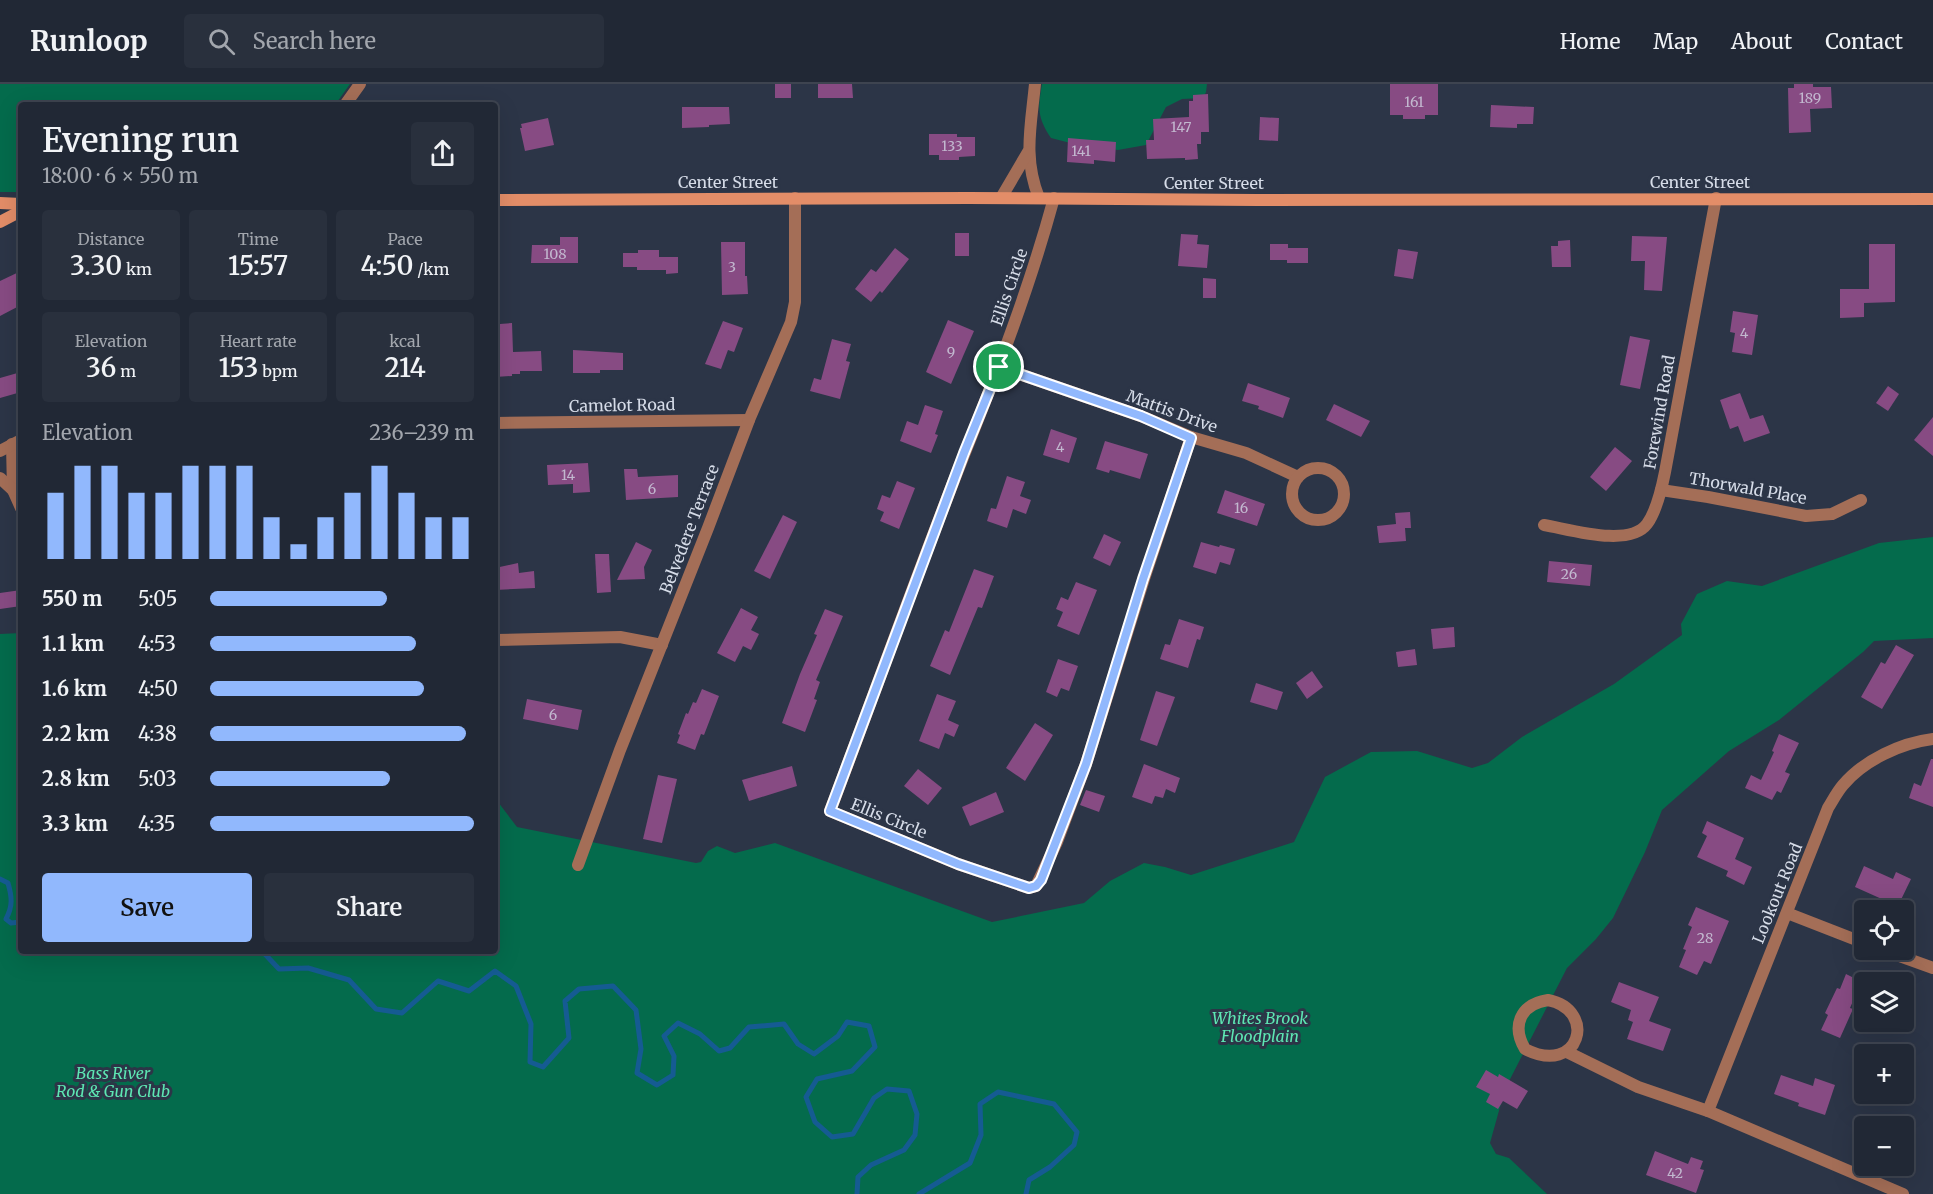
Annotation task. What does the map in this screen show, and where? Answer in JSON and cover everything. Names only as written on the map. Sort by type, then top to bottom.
[{"type":"street","points":[[347,102],[360,84]]},
{"type":"street","points":[[1035,84],[1028,150],[1030,170],[1039,198]]},
{"type":"street","points":[[1000,198],[1019,170],[1028,150]]},
{"type":"street","name":"Belvedere Terrace","points":[[578,865],[620,750],[749,420],[790,322],[795,302],[795,198]]},
{"type":"street","name":"Ellis Circle","points":[[1054,198],[1028,288],[830,811],[958,864],[1029,888],[1036,886],[1041,880],[1086,764],[1143,579],[1191,438]]},
{"type":"street","name":"Forewind Road","points":[[1544,525],[1606,536],[1629,535],[1641,530],[1648,523],[1661,490],[1716,198]]},
{"type":"street","name":"Center Street","points":[[498,200],[1933,199]]},
{"type":"street","points":[[0,203],[18,204]]},
{"type":"street","points":[[0,222],[18,213]]},
{"type":"street","name":"Mattis Drive","points":[[999,367],[1141,416],[1191,438],[1246,453],[1298,477]]},
{"type":"street","name":"Camelot Road","points":[[498,423],[749,420]]},
{"type":"street","points":[[0,451],[17,442]]},
{"type":"street","points":[[13,490],[17,442]]},
{"type":"street","points":[[1318,468],[1325,468],[1338,476],[1344,490],[1344,497],[1337,513],[1321,520],[1304,516],[1293,502],[1294,484],[1298,477],[1304,472],[1318,468]]},
{"type":"street","points":[[0,478],[13,490],[18,501]]},
{"type":"street","name":"Thorwald Place","points":[[1661,490],[1806,516],[1832,514],[1861,500]]},
{"type":"street","points":[[498,640],[620,638],[662,645]]},
{"type":"street","name":"Lookout Road","points":[[1708,1112],[1828,808],[1842,786],[1854,773],[1879,757],[1916,742],[1933,739]]},
{"type":"street","points":[[1787,913],[1854,939]]},
{"type":"street","points":[[1911,960],[1933,968]]},
{"type":"street","points":[[1567,1052],[1577,1035],[1577,1025],[1567,1007],[1548,1000],[1529,1006],[1519,1022],[1520,1041],[1525,1049],[1539,1054],[1558,1055],[1567,1052],[1638,1087],[1708,1112],[1903,1194]]},
{"type":"green space","points":[[0,84],[350,84],[337,102],[18,102],[18,192],[0,192]]},
{"type":"green space","points":[[1042,84],[1207,84],[1203,98],[1182,99],[1166,107],[1146,145],[1118,150],[1078,145],[1051,138],[1043,124],[1040,112]]},
{"type":"green space","points":[[1933,537],[1933,638],[1874,641],[1779,720],[1729,751],[1662,810],[1645,852],[1613,918],[1567,968],[1505,1089],[1490,1143],[1496,1154],[1509,1158],[1547,1194],[0,1194],[0,634],[18,633],[18,954],[498,954],[498,802],[517,827],[696,863],[701,862],[708,851],[717,846],[735,853],[775,843],[992,922],[1084,903],[1110,881],[1144,863],[1191,875],[1294,842],[1325,777],[1371,752],[1417,751],[1472,768],[1488,763],[1522,737],[1614,684],[1682,635],[1681,624],[1697,594],[1727,581],[1762,586],[1879,543]]},
{"type":"building","points":[[775,84],[791,84],[791,98],[775,98]]},
{"type":"building","points":[[818,84],[852,84],[853,98],[818,98]]},
{"type":"building","points":[[1390,84],[1438,84],[1438,115],[1425,115],[1425,119],[1403,119],[1403,115],[1390,115]]},
{"type":"building","points":[[1794,84],[1831,87],[1832,108],[1810,109],[1811,132],[1789,133],[1788,88],[1794,88]]},
{"type":"building","points":[[1208,94],[1209,132],[1201,132],[1201,144],[1197,144],[1198,159],[1147,159],[1146,140],[1154,140],[1153,119],[1189,117],[1189,101],[1193,101],[1193,95]]},
{"type":"building","points":[[1491,105],[1534,107],[1533,124],[1517,124],[1517,128],[1490,127]]},
{"type":"building","points":[[682,107],[729,107],[730,124],[682,128]]},
{"type":"building","points":[[1260,117],[1279,118],[1278,141],[1259,140]]},
{"type":"building","points":[[548,118],[554,145],[525,151],[521,124]]},
{"type":"building","points":[[929,134],[957,134],[957,137],[975,137],[975,156],[959,157],[959,160],[939,160],[939,155],[929,155]]},
{"type":"building","points":[[1068,138],[1116,142],[1115,162],[1094,160],[1094,164],[1067,162]]},
{"type":"building","points":[[955,233],[969,233],[969,256],[955,256]]},
{"type":"building","points":[[1181,234],[1198,235],[1197,244],[1209,245],[1207,268],[1178,266]]},
{"type":"building","points":[[1632,236],[1667,237],[1662,291],[1644,290],[1645,261],[1631,261]]},
{"type":"building","points":[[560,237],[578,237],[578,263],[531,263],[532,245],[560,245]]},
{"type":"building","points":[[1570,240],[1571,267],[1552,267],[1551,246],[1558,246],[1558,241]]},
{"type":"building","points":[[721,242],[745,242],[745,276],[747,276],[748,294],[722,295]]},
{"type":"building","points":[[1270,244],[1288,244],[1288,248],[1308,248],[1308,263],[1270,260]]},
{"type":"building","points":[[1869,244],[1895,244],[1895,302],[1864,303],[1864,317],[1840,318],[1840,289],[1869,289]]},
{"type":"building","points":[[895,248],[909,259],[882,293],[880,291],[871,302],[855,289],[871,269],[876,272]]},
{"type":"building","points":[[1398,249],[1418,252],[1413,279],[1394,276]]},
{"type":"building","points":[[638,250],[659,250],[659,257],[678,257],[678,273],[666,274],[666,270],[637,270],[637,267],[623,267],[623,253],[638,253]]},
{"type":"building","points":[[18,272],[18,307],[0,316],[0,281]]},
{"type":"building","points":[[1203,278],[1216,279],[1216,298],[1203,298]]},
{"type":"building","points":[[1733,311],[1758,315],[1752,355],[1732,352],[1735,333],[1730,332]]},
{"type":"building","points":[[948,320],[974,331],[951,384],[926,372]]},
{"type":"building","points":[[723,321],[743,328],[734,352],[728,350],[721,369],[705,364]]},
{"type":"building","points":[[512,323],[513,352],[541,351],[542,371],[520,371],[520,374],[498,377],[500,324]]},
{"type":"building","points":[[1630,336],[1650,340],[1640,389],[1620,385]]},
{"type":"building","points":[[832,339],[851,344],[846,361],[850,362],[840,399],[810,391],[814,378],[821,380]]},
{"type":"building","points":[[573,350],[623,353],[623,370],[573,373]]},
{"type":"building","points":[[18,373],[18,393],[0,398],[0,378]]},
{"type":"building","points":[[1248,383],[1290,398],[1283,418],[1258,409],[1259,406],[1242,401]]},
{"type":"building","points":[[1888,386],[1899,394],[1888,411],[1876,403]]},
{"type":"building","points":[[1740,393],[1750,419],[1763,415],[1770,433],[1744,442],[1738,426],[1730,429],[1720,400]]},
{"type":"building","points":[[1334,404],[1370,421],[1361,437],[1326,420]]},
{"type":"building","points":[[925,405],[943,411],[931,453],[900,441],[907,421],[918,425]]},
{"type":"building","points":[[1933,417],[1933,456],[1914,440]]},
{"type":"building","points":[[1051,429],[1077,438],[1069,463],[1043,455]]},
{"type":"building","points":[[1105,441],[1148,454],[1140,479],[1110,470],[1109,473],[1096,469]]},
{"type":"building","points":[[1615,447],[1632,461],[1606,491],[1590,477]]},
{"type":"building","points":[[588,463],[590,492],[573,493],[573,484],[548,485],[547,465]]},
{"type":"building","points":[[624,469],[637,469],[638,477],[678,475],[678,497],[626,500]]},
{"type":"building","points":[[1007,476],[1025,482],[1020,496],[1031,500],[1026,514],[1013,509],[1007,528],[987,521],[991,508],[996,509]]},
{"type":"building","points":[[897,481],[915,488],[899,529],[880,521],[884,512],[877,509],[882,495],[890,498]]},
{"type":"building","points":[[1225,490],[1265,504],[1257,526],[1217,513]]},
{"type":"building","points":[[1410,512],[1411,528],[1405,528],[1406,541],[1379,543],[1377,526],[1396,524],[1395,513]]},
{"type":"building","points":[[783,515],[797,522],[770,579],[754,571]]},
{"type":"building","points":[[1104,534],[1121,542],[1110,566],[1093,558]]},
{"type":"building","points":[[636,542],[652,550],[644,567],[645,579],[617,580]]},
{"type":"building","points":[[1201,542],[1235,549],[1230,565],[1220,562],[1216,574],[1193,567]]},
{"type":"building","points":[[595,554],[609,554],[611,592],[597,593]]},
{"type":"building","points":[[1549,561],[1592,565],[1590,586],[1547,582]]},
{"type":"building","points":[[518,563],[519,573],[534,571],[535,588],[498,590],[498,567]]},
{"type":"building","points":[[974,569],[994,576],[982,608],[978,607],[950,675],[930,666],[945,630],[949,632]]},
{"type":"building","points":[[1076,582],[1097,590],[1079,635],[1057,626],[1063,612],[1056,609],[1061,597],[1068,600]]},
{"type":"building","points":[[18,590],[18,606],[0,609],[0,593]]},
{"type":"building","points":[[741,608],[758,617],[751,630],[759,634],[751,650],[743,646],[735,662],[717,653]]},
{"type":"building","points":[[825,609],[843,616],[816,680],[820,682],[814,699],[817,700],[805,732],[782,723]]},
{"type":"building","points":[[1179,619],[1204,627],[1200,640],[1197,639],[1188,668],[1160,659],[1165,644],[1170,645]]},
{"type":"building","points":[[1454,627],[1455,647],[1433,649],[1431,629]]},
{"type":"building","points":[[1896,645],[1914,655],[1882,709],[1861,697],[1881,662],[1885,664]]},
{"type":"building","points":[[1415,649],[1417,665],[1398,667],[1396,652]]},
{"type":"building","points":[[1058,659],[1078,666],[1069,691],[1061,688],[1057,697],[1046,692]]},
{"type":"building","points":[[1312,671],[1323,687],[1307,699],[1296,683]]},
{"type":"building","points":[[1256,683],[1283,692],[1277,710],[1250,702]]},
{"type":"building","points":[[702,689],[719,696],[704,735],[701,734],[695,750],[677,743],[680,735],[678,734],[686,713],[688,714],[693,702],[696,703]]},
{"type":"building","points":[[1156,691],[1175,697],[1157,746],[1140,740]]},
{"type":"building","points":[[937,694],[956,701],[948,720],[959,725],[954,737],[945,733],[939,749],[919,741]]},
{"type":"building","points":[[527,699],[582,710],[578,730],[523,719]]},
{"type":"building","points":[[1035,723],[1053,735],[1025,781],[1006,768]]},
{"type":"building","points":[[1779,734],[1799,743],[1785,772],[1790,774],[1781,793],[1777,791],[1772,800],[1745,788],[1751,775],[1761,780],[1774,752],[1772,751]]},
{"type":"building","points":[[1931,759],[1933,759],[1933,807],[1909,798],[1914,783],[1921,786]]},
{"type":"building","points":[[1144,764],[1180,778],[1175,793],[1166,789],[1163,798],[1155,796],[1152,804],[1132,797]]},
{"type":"building","points":[[792,766],[797,786],[749,801],[742,780]]},
{"type":"building","points":[[918,769],[942,788],[928,805],[904,786]]},
{"type":"building","points":[[658,775],[677,779],[662,843],[643,839]]},
{"type":"building","points":[[1086,790],[1105,796],[1099,812],[1080,805]]},
{"type":"building","points":[[996,792],[1004,812],[970,826],[962,807]]},
{"type":"building","points":[[1707,821],[1744,838],[1735,859],[1752,867],[1744,885],[1726,876],[1728,871],[1697,857],[1707,836],[1702,833]]},
{"type":"building","points":[[1864,866],[1893,879],[1896,872],[1911,879],[1901,900],[1884,900],[1855,887]]},
{"type":"building","points":[[1696,907],[1729,921],[1711,964],[1704,961],[1697,975],[1679,967],[1692,927],[1688,925]]},
{"type":"building","points":[[1846,974],[1854,978],[1854,999],[1850,1008],[1853,1009],[1840,1038],[1821,1030],[1828,1015],[1825,1013],[1837,988],[1840,989]]},
{"type":"building","points":[[1619,982],[1659,997],[1649,1021],[1671,1029],[1663,1051],[1627,1039],[1633,1022],[1628,1020],[1631,1010],[1611,1002]]},
{"type":"building","points":[[1486,1070],[1498,1077],[1499,1074],[1528,1091],[1517,1109],[1503,1101],[1498,1109],[1486,1102],[1490,1094],[1476,1087]]},
{"type":"building","points":[[1781,1075],[1813,1086],[1815,1078],[1835,1085],[1825,1115],[1798,1106],[1799,1103],[1774,1094]]},
{"type":"building","points":[[1655,1151],[1688,1164],[1691,1157],[1703,1161],[1700,1169],[1704,1170],[1696,1193],[1646,1175]]},
{"type":"waterway","points":[[0,879],[8,883],[10,893],[11,906],[6,919],[11,923],[18,922]]},
{"type":"waterway","points":[[265,954],[279,969],[308,968],[349,980],[376,1009],[402,1013],[438,981],[469,991],[495,971],[516,986],[531,1024],[530,1062],[543,1067],[569,1038],[565,1001],[579,989],[613,986],[636,1010],[641,1049],[637,1073],[657,1085],[673,1075],[674,1056],[664,1036],[678,1023],[700,1034],[719,1051],[730,1048],[749,1027],[784,1024],[798,1044],[814,1054],[838,1036],[847,1022],[869,1026],[875,1047],[852,1071],[817,1079],[806,1097],[815,1122],[832,1137],[853,1134],[874,1098],[887,1089],[909,1091],[917,1114],[915,1135],[904,1150],[871,1165],[858,1177],[857,1194]]},
{"type":"waterway","points":[[919,1194],[970,1163],[981,1135],[980,1104],[998,1092],[1054,1104],[1077,1132],[1074,1145],[1050,1167],[1029,1180],[1026,1194]]},
{"type":"route","points":[[999,367],[1141,416],[1191,438],[1143,579],[1086,764],[1041,880],[1036,886],[1029,888],[958,864],[830,811],[964,453],[999,367]]},
{"type":"park label","name":"Whites Brook Floodplain","points":[[1260,1027]]},
{"type":"park label","name":"Bass River Rod & Gun Club","points":[[113,1082]]}]
